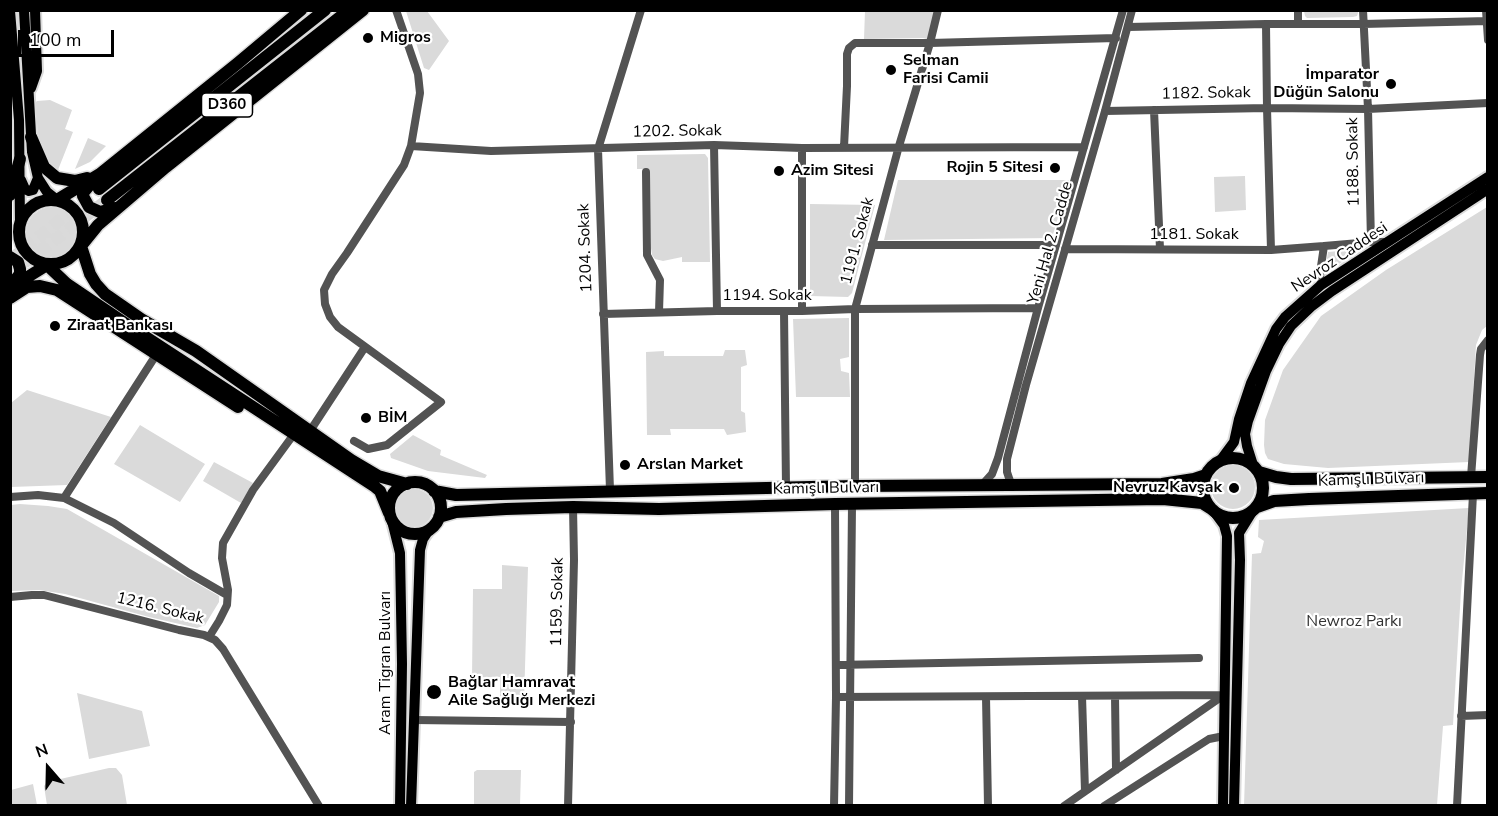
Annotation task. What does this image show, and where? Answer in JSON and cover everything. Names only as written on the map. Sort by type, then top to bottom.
[{"type":"highway","points":[[288,23],[301,10]]},
{"type":"highway","points":[[57,200],[100,174],[307,10]]},
{"type":"highway","name":"D360","points":[[99,189],[325,10]]},
{"type":"highway","name":"D360","points":[[107,200],[349,10]]},
{"type":"highway","points":[[323,42],[356,10]]},
{"type":"highway","points":[[10,287],[47,265],[67,261],[75,255],[98,225],[118,207],[363,10]]},
{"type":"highway","points":[[31,137],[44,167],[57,178],[75,181],[100,174]]},
{"type":"highway","points":[[10,195],[20,159]]},
{"type":"highway","points":[[100,174],[83,193],[86,202],[89,207],[100,212],[118,207]]},
{"type":"highway","points":[[57,200],[66,203],[80,217],[84,227],[81,246],[90,274],[105,294],[141,319],[196,351],[351,460],[378,476],[428,486],[434,491],[440,504],[439,518],[435,524],[421,534],[404,532],[397,528],[380,491],[374,486],[129,326],[68,284],[47,265],[32,259],[16,237],[22,218],[36,203],[57,200]]},
{"type":"highway","points":[[10,257],[18,262],[20,269],[17,279],[10,287]]},
{"type":"highway","points":[[10,298],[27,288],[40,286],[57,290],[263,423],[290,431]]},
{"type":"highway","points":[[1238,458],[1256,469],[1262,478],[1263,493],[1255,509],[1239,518],[1230,518],[1213,510],[1207,502],[1203,484],[1212,467],[1220,461],[1238,458]]},
{"type":"highway","name":"Kamışlı Bulvarı","points":[[1256,469],[1291,480],[1488,477]]},
{"type":"highway","name":"Kamışlı Bulvarı","points":[[434,491],[456,495],[786,487],[1162,484],[1206,475]]},
{"type":"highway","points":[[390,517],[388,505],[395,492],[407,483]]},
{"type":"highway","name":"Kamışlı Bulvarı","points":[[1255,509],[1274,501],[1286,500],[1488,494]]},
{"type":"highway","name":"Kamışlı Bulvarı","points":[[439,518],[456,512],[573,507],[659,509],[1163,498],[1202,503],[1213,510]]},
{"type":"main road","points":[[24,10],[32,152],[38,178],[47,192],[57,200]]},
{"type":"main road","points":[[28,94],[37,71],[35,10]]},
{"type":"main road","points":[[10,11],[20,159],[16,237]]},
{"type":"main road","points":[[20,177],[25,189],[29,191],[33,190],[38,178]]},
{"type":"main road","name":"Nevroz Caddesi","points":[[1220,461],[1234,442],[1251,383],[1276,329],[1285,316],[1322,285],[1488,177]]},
{"type":"main road","name":"Nevroz Caddesi","points":[[1256,469],[1247,446],[1245,434],[1248,421],[1266,371],[1291,326],[1311,306],[1332,291],[1488,189]]},
{"type":"main road","points":[[1234,806],[1239,533],[1255,509]]},
{"type":"main road","points":[[1213,510],[1224,525],[1227,536],[1223,806]]},
{"type":"main road","name":"Aram Tigran Bulvarı","points":[[390,517],[400,553],[402,664],[400,806]]},
{"type":"main road","points":[[411,806],[420,550],[429,530]]},
{"type":"street","points":[[354,441],[368,449],[387,445],[441,402],[338,327],[330,317],[325,304],[324,290],[332,274],[404,165],[411,146],[420,93],[418,74],[396,10]]},
{"type":"street","name":"1204. Sokak","points":[[610,490],[598,149],[641,10]]},
{"type":"street","name":"1191. Sokak","points":[[855,486],[855,309],[938,10]]},
{"type":"street","points":[[983,484],[992,474],[998,458],[1123,10]]},
{"type":"street","name":"Yeni Hal 2. Cadde","points":[[1011,484],[1007,472],[1007,459],[1132,10]]},
{"type":"street","points":[[1298,10],[1298,24]]},
{"type":"street","name":"1188. Sokak","points":[[1363,10],[1371,242]]},
{"type":"street","points":[[1486,10],[1488,39]]},
{"type":"street","points":[[1128,27],[1487,21]]},
{"type":"street","points":[[1266,24],[1271,250]]},
{"type":"street","points":[[844,147],[849,48],[855,43],[1116,38]]},
{"type":"street","name":"1182. Sokak","points":[[1105,111],[1368,109],[1488,104]]},
{"type":"street","points":[[1154,110],[1160,249]]},
{"type":"street","points":[[714,145],[717,311]]},
{"type":"street","name":"1202. Sokak","points":[[411,146],[491,151],[714,145],[801,148],[1084,147]]},
{"type":"street","points":[[801,148],[802,311]]},
{"type":"street","points":[[646,172],[648,255],[660,280],[659,312]]},
{"type":"street","points":[[1322,285],[1320,273],[1324,246],[1389,242]]},
{"type":"street","points":[[872,245],[1056,245]]},
{"type":"street","name":"1181. Sokak","points":[[1065,249],[1271,250],[1324,246]]},
{"type":"street","name":"1194. Sokak","points":[[603,314],[1038,308]]},
{"type":"street","points":[[784,311],[786,487]]},
{"type":"street","points":[[1471,477],[1480,355],[1481,349],[1488,340]]},
{"type":"street","points":[[310,431],[365,347]]},
{"type":"street","points":[[64,498],[156,355]]},
{"type":"street","points":[[209,637],[227,605],[228,590],[222,558],[223,543],[290,431]]},
{"type":"street","points":[[1457,806],[1473,494]]},
{"type":"street","points":[[10,497],[38,495],[64,498],[114,523],[189,573],[227,595]]},
{"type":"street","points":[[834,806],[835,504]]},
{"type":"street","points":[[849,806],[852,505]]},
{"type":"street","name":"1159. Sokak","points":[[568,806],[574,560],[573,507]]},
{"type":"street","name":"1216. Sokak","points":[[10,597],[44,595],[215,640],[223,649],[320,806]]},
{"type":"street","points":[[836,665],[1199,658]]},
{"type":"street","points":[[836,697],[1225,695]]},
{"type":"street","points":[[1064,806],[1225,695]]},
{"type":"street","points":[[1082,696],[1085,791]]},
{"type":"street","points":[[1115,696],[1116,770]]},
{"type":"street","points":[[986,697],[988,806]]},
{"type":"street","points":[[1461,716],[1488,715]]},
{"type":"street","points":[[414,720],[571,722]]},
{"type":"street","points":[[1104,806],[1209,739],[1224,736]]},
{"type":"green space","points":[[406,11],[427,11],[449,41],[429,70],[424,68]]},
{"type":"green space","points":[[865,11],[936,11],[931,40],[923,38],[864,39]]},
{"type":"green space","points":[[1304,11],[1358,11],[1358,13],[1353,17],[1307,18]]},
{"type":"green space","points":[[50,100],[72,110],[65,129],[73,132],[56,175],[42,156],[35,103]]},
{"type":"green space","points":[[88,138],[106,146],[90,162],[75,169]]},
{"type":"green space","points":[[705,154],[708,158],[710,262],[682,262],[682,257],[663,261],[655,259],[651,248],[648,169],[637,169],[637,155]]},
{"type":"green space","points":[[1245,176],[1246,210],[1215,212],[1214,177]]},
{"type":"green space","points":[[898,180],[1069,180],[1052,238],[884,240]]},
{"type":"green space","points":[[810,204],[875,205],[852,293],[848,297],[810,296]]},
{"type":"green space","points":[[52,207],[62,209],[70,215],[76,223],[78,233],[76,243],[70,251],[62,257],[52,259],[42,257],[34,251],[28,243],[26,233],[28,223],[34,215],[42,209]]},
{"type":"green space","points":[[1487,207],[1487,326],[1482,330],[1476,345],[1469,462],[1328,468],[1284,464],[1268,459],[1264,445],[1265,420],[1283,370],[1321,316],[1386,270]]},
{"type":"green space","points":[[1362,249],[1328,271],[1325,269],[1328,252]]},
{"type":"green space","points":[[849,318],[849,357],[840,359],[841,371],[849,373],[850,397],[796,397],[793,319]]},
{"type":"green space","points":[[725,350],[745,350],[747,365],[741,367],[741,411],[745,413],[746,432],[727,435],[724,429],[670,429],[671,435],[647,435],[646,352],[664,351],[664,356],[723,356]]},
{"type":"green space","points":[[27,390],[111,417],[67,485],[11,487],[11,403]]},
{"type":"green space","points":[[140,425],[205,464],[180,502],[114,464]]},
{"type":"green space","points":[[413,435],[441,450],[440,455],[487,475],[485,478],[428,471],[391,458],[390,454]]},
{"type":"green space","points":[[214,462],[253,483],[241,503],[203,481]]},
{"type":"green space","points":[[1233,465],[1248,472],[1255,487],[1248,502],[1233,509],[1218,502],[1211,487],[1218,472]]},
{"type":"green space","points":[[414,489],[428,494],[433,508],[428,522],[414,527],[400,522],[395,508],[400,494]]},
{"type":"green space","points":[[11,505],[67,509],[219,596],[219,602],[205,625],[197,628],[65,594],[39,590],[11,591]]},
{"type":"green space","name":"Newroz Parkı","points":[[1469,508],[1461,591],[1453,725],[1443,726],[1437,805],[1244,806],[1252,554],[1261,553],[1264,541],[1258,537],[1259,520]]},
{"type":"green space","points":[[502,565],[528,567],[524,701],[500,700],[500,677],[472,678],[473,589],[502,589]]},
{"type":"green space","points":[[77,693],[142,711],[150,746],[89,759]]},
{"type":"green space","points":[[116,768],[122,775],[127,805],[47,805],[44,786],[47,782]]},
{"type":"green space","points":[[477,770],[521,770],[520,805],[474,805],[474,772]]},
{"type":"green space","points":[[33,784],[37,805],[11,805],[11,790]]},
{"type":"tunnel","points":[[10,260],[99,189]]},
{"type":"tunnel","points":[[10,274],[107,200]]},
{"type":"place","name":"Migros","points":[[368,38]]},
{"type":"place","name":"Selman Farisi Camii","points":[[891,70]]},
{"type":"place","name":"İmparator Düğün Salonu","points":[[1391,84]]},
{"type":"place","name":"Rojin 5 Sitesi","points":[[1055,168]]},
{"type":"place","name":"Azim Sitesi","points":[[779,171]]},
{"type":"place","name":"Ziraat Bankası","points":[[55,326]]},
{"type":"place","name":"BİM","points":[[366,418]]},
{"type":"place","name":"Arslan Market","points":[[625,465]]},
{"type":"place","name":"Nevruz Kavşak","points":[[1234,488]]},
{"type":"place","name":"Bağlar Hamravat Aile Sağlığı Merkezi","points":[[434,692]]}]
